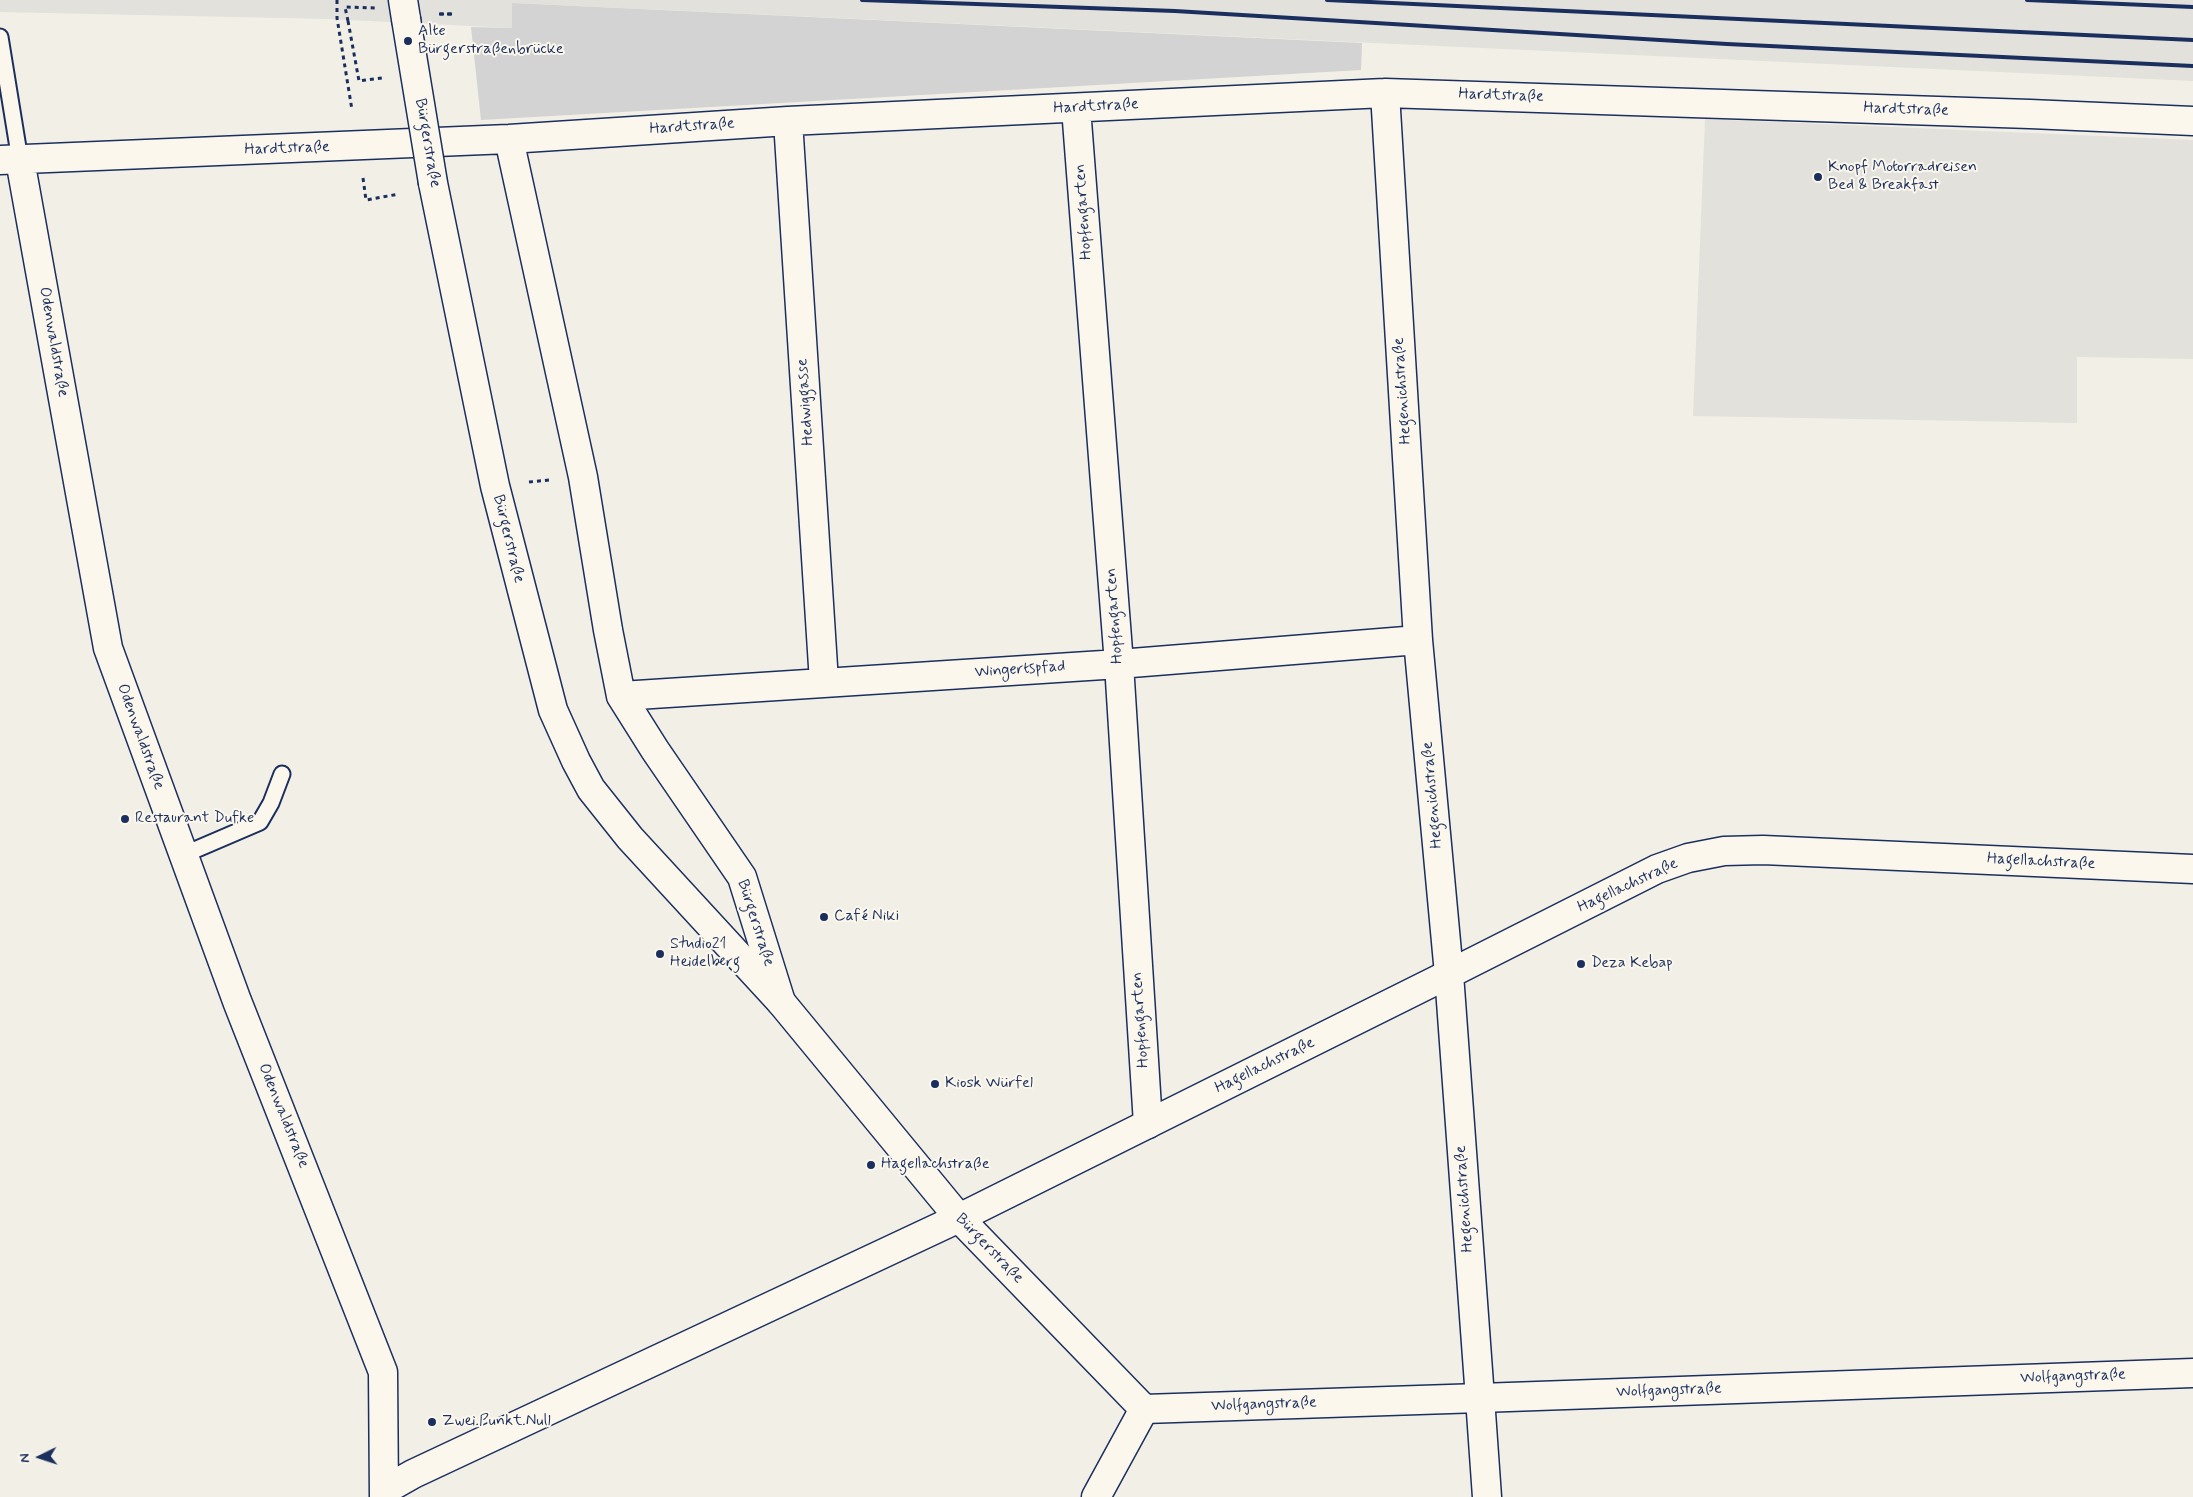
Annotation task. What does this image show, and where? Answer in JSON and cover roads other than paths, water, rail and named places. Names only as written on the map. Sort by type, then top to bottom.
[{"type":"street","name":"Bürgerstraße","points":[[403,0],[433,183],[495,486],[553,710],[576,761],[591,789],[630,838],[781,1002],[959,1218],[1144,1409]]},
{"type":"street","name":"Hardtstraße","points":[[10,160],[509,139],[788,121],[1385,93],[2193,121]]},
{"type":"street","name":"Hegenichstraße","points":[[1385,93],[1418,640],[1449,974],[1487,1497]]},
{"type":"street","name":"Hopfengarten","points":[[1076,108],[1119,664],[1148,1124]]},
{"type":"street","name":"Hedwiggasse","points":[[788,121],[824,682]]},
{"type":"street","name":"Bürgerstraße","points":[[509,139],[583,477],[608,630],[621,696],[655,750],[742,877],[781,1002]]},
{"type":"street","name":"Odenwaldstraße","points":[[10,160],[108,648],[237,1002],[383,1372],[385,1494]]},
{"type":"street","name":"Wingertspfad","points":[[621,696],[1119,664],[1418,640]]},
{"type":"street","name":"Hagellachstraße","points":[[385,1494],[422,1469],[959,1218],[1657,869],[1688,858],[1724,851],[1773,850],[2193,869]]},
{"type":"street","name":"Wolfgangstraße","points":[[1144,1409],[2193,1372]]},
{"type":"street","points":[[1096,1497],[1144,1409]]},
{"type":"lane","name":"Odenwaldstraße","points":[[0,37],[10,160]]},
{"type":"lane","points":[[183,855],[260,822],[271,803],[282,774]]},
{"type":"railway","points":[[862,0],[1175,11],[1727,44],[2193,66]]},
{"type":"railway","points":[[1327,0],[2193,40]]},
{"type":"railway","points":[[2027,0],[2193,7]]},
{"type":"place","name":"Alte Bürgerstraßenbrücke","points":[[408,41]]},
{"type":"place","name":"Knopf Motorradreisen Bed & Breakfast","points":[[1818,177]]},
{"type":"place","name":"Restaurant Dufke","points":[[125,819]]},
{"type":"place","name":"Café Niki","points":[[824,917]]},
{"type":"place","name":"Studio21 Heidelberg","points":[[660,954]]},
{"type":"place","name":"Deza Kebap","points":[[1581,964]]},
{"type":"place","name":"Kiosk Würfel","points":[[935,1084]]},
{"type":"place","name":"Hagellachstraße","points":[[871,1165]]},
{"type":"place","name":"Zwei.Punkt.Null","points":[[432,1422]]}]
